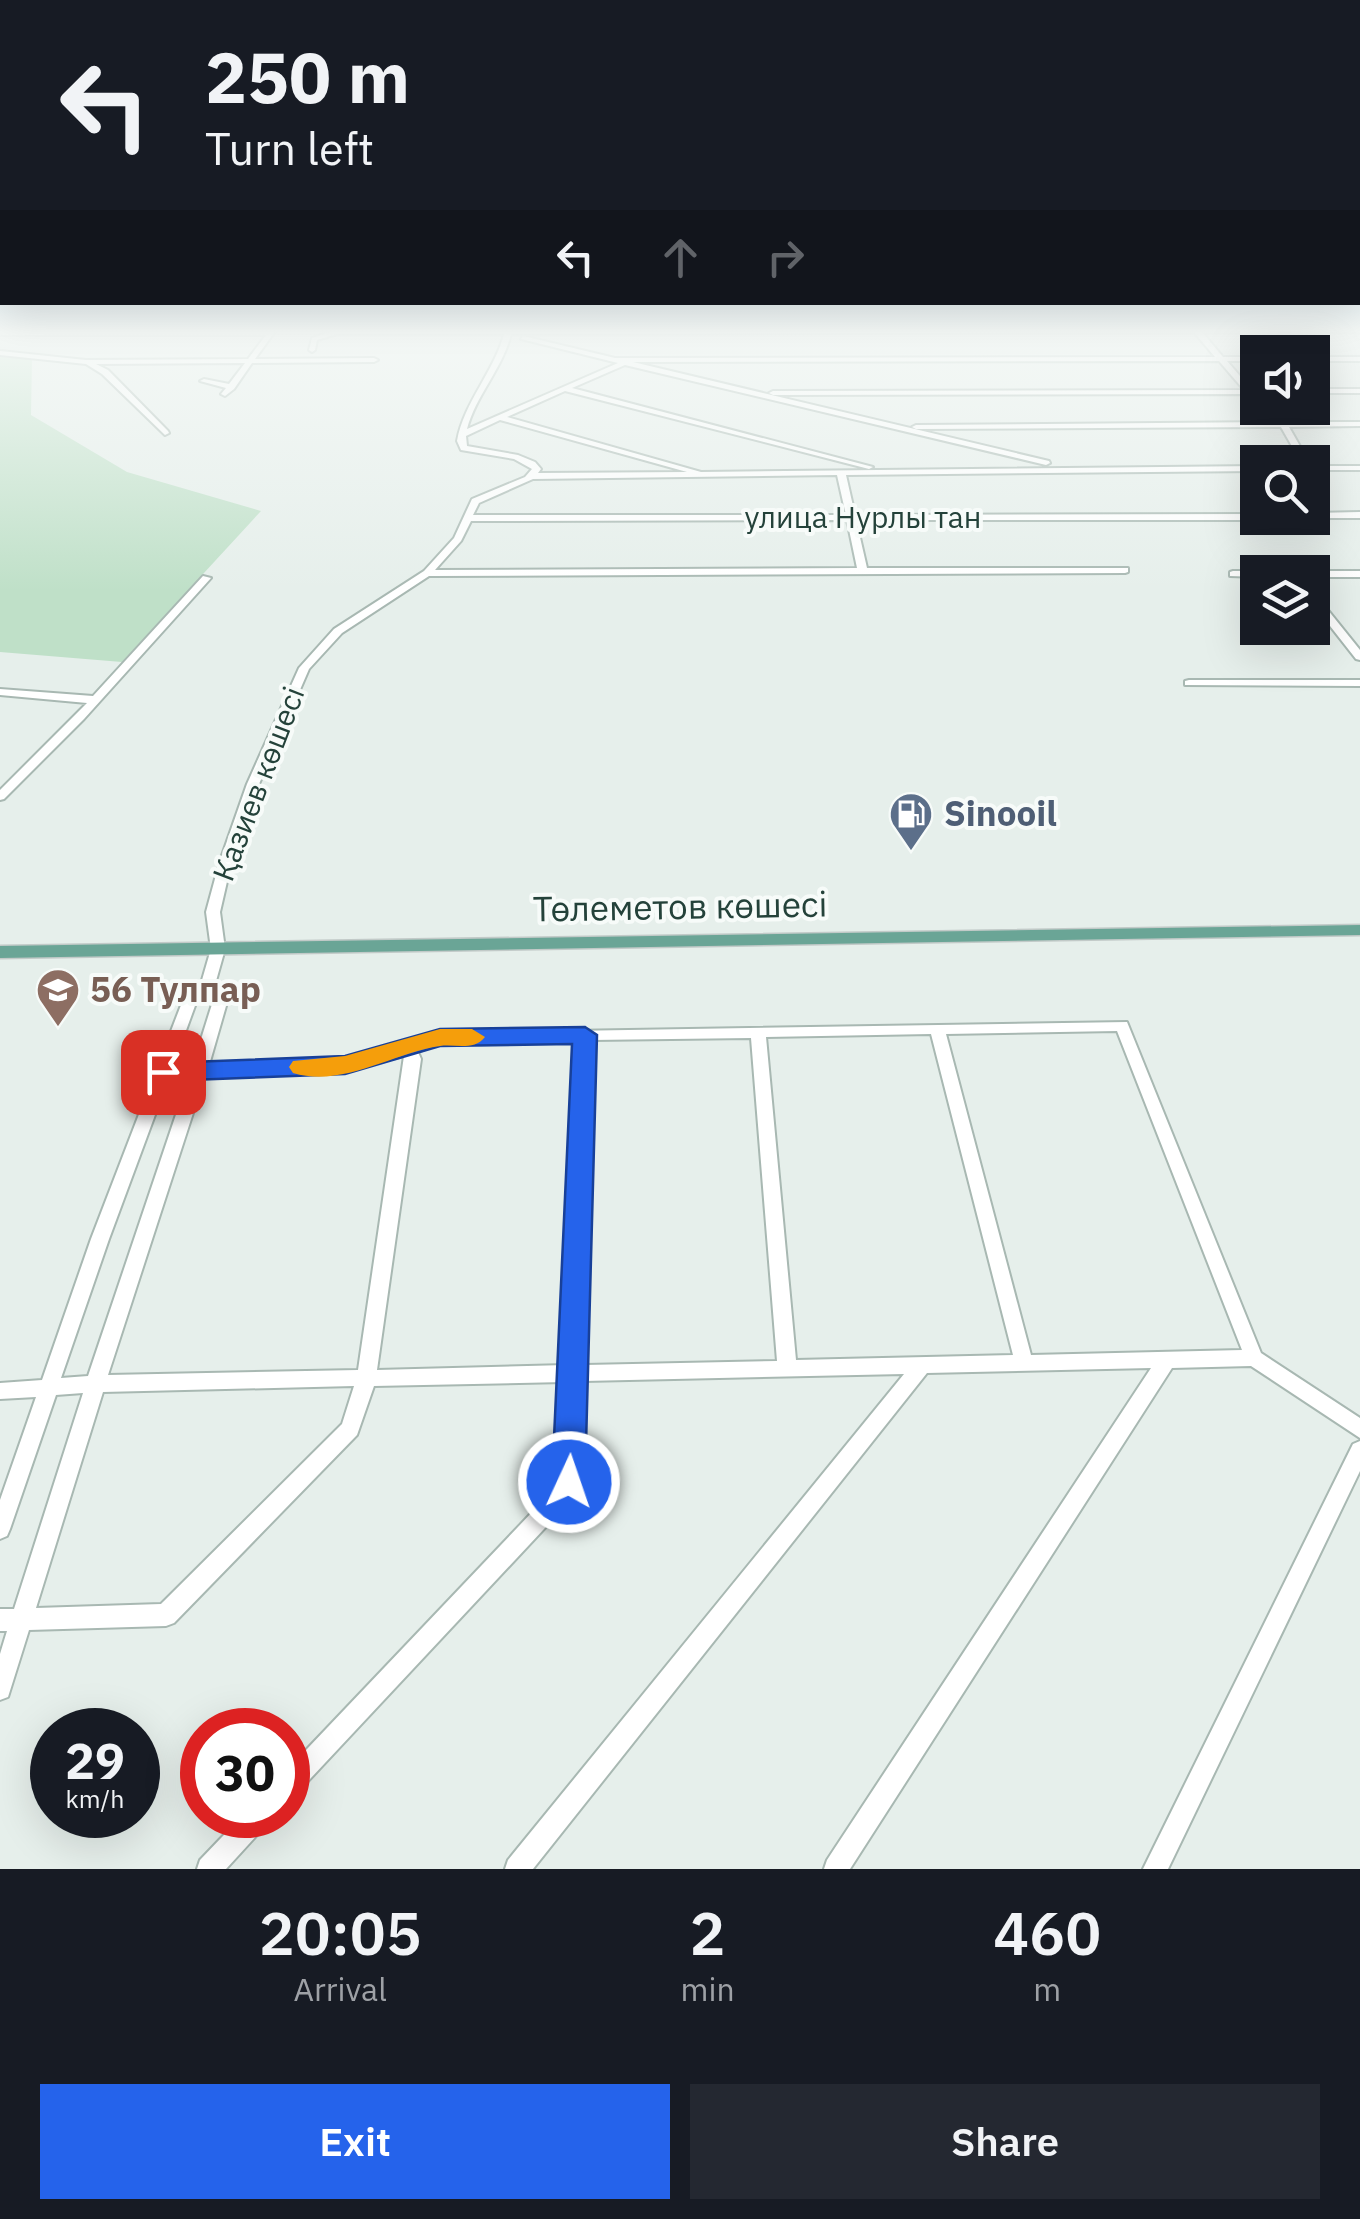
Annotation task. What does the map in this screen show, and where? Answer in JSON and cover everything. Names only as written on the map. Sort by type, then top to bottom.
[{"type":"main road","name":"Төлеметов көшесі","points":[[0,963],[216,954],[1360,930]]},
{"type":"main road","name":"Төлеметов көшесі","points":[[0,952],[216,954],[1360,940]]},
{"type":"street","points":[[148,416],[164,433]]},
{"type":"street","points":[[470,416],[461,435],[464,448],[524,458],[534,463],[537,470],[532,476]]},
{"type":"street","points":[[461,435],[504,416]]},
{"type":"street","points":[[670,416],[888,472]]},
{"type":"street","points":[[845,416],[1072,468]]},
{"type":"street","points":[[500,418],[710,475]]},
{"type":"street","points":[[890,427],[1240,424]]},
{"type":"street","points":[[1330,424],[1360,424]]},
{"type":"street","points":[[516,483],[532,476],[1240,468]]},
{"type":"street","points":[[1330,468],[1360,468]]},
{"type":"street","points":[[841,473],[863,572]]},
{"type":"street","name":"Қазиев көшесі","points":[[206,990],[216,954],[213,912],[225,864],[253,784],[304,668],[338,632],[427,573],[458,539],[475,501],[516,483]]},
{"type":"street","points":[[1330,516],[1360,515]]},
{"type":"street","name":"улица Нурлы тан","points":[[470,518],[1240,516]]},
{"type":"street","points":[[427,573],[1125,570]]},
{"type":"street","points":[[1233,574],[1240,574]]},
{"type":"street","points":[[1330,574],[1360,574]]},
{"type":"street","points":[[0,796],[96,700],[134,653],[206,578]]},
{"type":"street","points":[[1330,619],[1360,657]]},
{"type":"street","points":[[1189,683],[1360,682]]},
{"type":"street","points":[[0,692],[96,700]]},
{"type":"street","points":[[0,1529],[190,1000],[206,990],[221,999],[96,1384],[11,1620],[0,1688]]},
{"type":"street","points":[[163,1072],[345,1065],[440,1038],[1122,1026],[1254,1358]]},
{"type":"street","points":[[937,1029],[1024,1362]]},
{"type":"street","points":[[758,1032],[787,1367]]},
{"type":"street","points":[[310,1763],[566,1491],[575,1373],[580,1078],[585,1035]]},
{"type":"street","points":[[11,1620],[166,1615],[346,1436],[366,1380],[413,1059],[410,1048]]},
{"type":"street","points":[[836,1869],[1166,1358]]},
{"type":"street","points":[[0,1391],[96,1384],[1254,1358],[1360,1429]]},
{"type":"street","points":[[518,1869],[923,1364]]},
{"type":"street","points":[[1155,1869],[1360,1450]]},
{"type":"street","points":[[209,1869],[238,1838]]},
{"type":"green space","points":[[0,416],[33,416],[127,472],[261,511],[122,662],[0,652]]},
{"type":"slow traffic","points":[[302,1067],[345,1065],[440,1038],[472,1037]]},
{"type":"place","name":"Sinooil","points":[[911,852]]},
{"type":"place","name":"56 Тулпар","points":[[58,1028]]},
{"type":"route","points":[[163,1072],[345,1065],[440,1038],[585,1035],[580,1078],[575,1373],[569,1482]]}]
